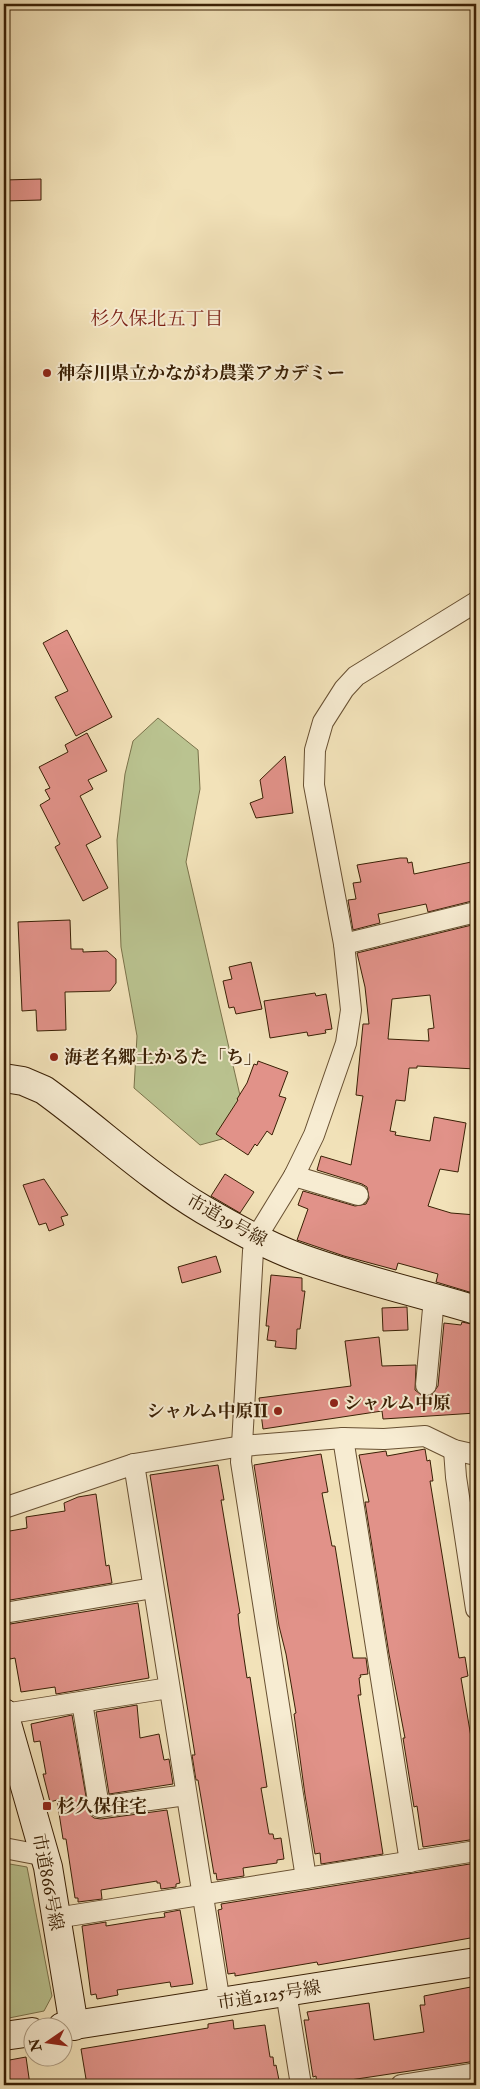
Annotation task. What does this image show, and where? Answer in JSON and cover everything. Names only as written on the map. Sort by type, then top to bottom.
[{"type":"street","points":[[306,1878],[241,1462],[253,1251],[256,1238],[294,1176],[314,1135],[346,1044],[351,1010],[344,944],[314,785],[315,750],[323,722],[344,689],[356,676],[476,602]]},
{"type":"street","points":[[344,944],[476,912]]},
{"type":"street","name":"市道39号線","points":[[4,1078],[23,1081],[44,1090],[155,1176],[204,1210],[256,1238],[293,1256],[341,1272],[476,1310]]},
{"type":"street","points":[[294,1176],[358,1194]]},
{"type":"street","points":[[426,1385],[434,1298]]},
{"type":"street","points":[[4,1508],[134,1464],[242,1446],[342,1438],[384,1439],[426,1436],[454,1450],[476,1455]]},
{"type":"street","points":[[342,1438],[410,1862]]},
{"type":"street","points":[[454,1450],[456,1477],[476,1609]]},
{"type":"street","points":[[134,1464],[220,2003]]},
{"type":"street","points":[[4,1613],[153,1588]]},
{"type":"street","points":[[4,1713],[169,1688]]},
{"type":"street","points":[[82,1702],[99,1807],[186,1795]]},
{"type":"street","name":"市道866号線","points":[[4,1713],[46,1856],[56,1918],[67,2016]]},
{"type":"street","points":[[4,1848],[46,1856]]},
{"type":"street","points":[[56,1918],[476,1851]]},
{"type":"street","name":"市道2125号線","points":[[72,2026],[476,1962]]},
{"type":"street","points":[[286,1992],[301,2085]]},
{"type":"street","points":[[4,2036],[22,2033]]},
{"type":"street","points":[[401,2085],[476,2074]]},
{"type":"green space","points":[[158,718],[198,750],[200,789],[186,862],[245,1117],[244,1133],[200,1145],[134,1088],[137,1036],[121,947],[117,840],[125,774],[133,741]]},
{"type":"green space","points":[[4,1863],[27,1867],[52,1996],[44,2011],[4,2019]]},
{"type":"building","points":[[41,179],[41,200],[4,201],[4,180]]},
{"type":"building","points":[[67,630],[112,717],[76,736],[55,697],[68,691],[43,643]]},
{"type":"building","points":[[87,733],[107,771],[88,780],[93,789],[80,796],[101,837],[86,845],[108,888],[83,901],[55,847],[60,844],[40,805],[50,799],[45,790],[50,788],[39,767],[68,752],[65,745]]},
{"type":"building","points":[[285,756],[293,813],[256,818],[250,803],[263,798],[260,780]]},
{"type":"building","points":[[407,858],[408,863],[412,862],[414,874],[476,861],[476,900],[428,912],[426,904],[378,914],[380,923],[353,930],[348,900],[356,899],[353,883],[361,882],[357,865]]},
{"type":"building","points":[[70,920],[71,949],[83,949],[83,952],[107,951],[116,959],[116,983],[110,991],[65,992],[66,1030],[37,1031],[36,1010],[22,1011],[18,922]]},
{"type":"building","points":[[476,924],[476,1069],[417,1066],[417,1068],[409,1068],[405,1101],[396,1100],[390,1131],[396,1132],[395,1135],[430,1141],[434,1117],[466,1123],[458,1172],[440,1169],[428,1206],[451,1213],[476,1215],[476,1294],[436,1282],[438,1274],[398,1263],[396,1270],[344,1256],[297,1240],[308,1209],[298,1205],[303,1191],[355,1206],[366,1204],[369,1198],[367,1187],[362,1184],[317,1170],[321,1156],[351,1165],[363,1096],[356,1095],[363,1024],[369,1024],[365,987],[357,953]],"holes":[[[430,995],[434,1028],[428,1029],[429,1041],[388,1039],[392,999]]]},
{"type":"building","points":[[251,962],[262,1009],[236,1014],[234,1007],[229,1008],[223,981],[232,979],[229,967]]},
{"type":"building","points":[[315,993],[316,996],[326,994],[332,1029],[325,1030],[326,1033],[308,1036],[307,1032],[270,1038],[264,1001]]},
{"type":"building","points":[[258,1061],[288,1072],[279,1096],[286,1098],[272,1135],[267,1131],[248,1155],[216,1134],[238,1100],[254,1064],[257,1065]]},
{"type":"building","points":[[225,1174],[254,1192],[240,1213],[211,1196]]},
{"type":"building","points":[[44,1179],[68,1215],[61,1217],[64,1225],[49,1231],[46,1223],[39,1225],[23,1185]]},
{"type":"building","points":[[216,1256],[221,1272],[182,1283],[178,1267]]},
{"type":"building","points":[[271,1275],[302,1278],[302,1291],[305,1291],[300,1329],[297,1329],[296,1349],[275,1347],[276,1341],[267,1340],[269,1326],[266,1326]]},
{"type":"building","points":[[407,1307],[408,1330],[383,1331],[382,1308]]},
{"type":"building","points":[[462,1322],[476,1325],[476,1413],[383,1419],[382,1411],[263,1429],[259,1398],[351,1386],[345,1341],[379,1337],[382,1366],[416,1365],[415,1390],[424,1397],[431,1396],[438,1386],[444,1323],[461,1325]]},
{"type":"building","points":[[425,1449],[427,1461],[430,1460],[433,1481],[430,1481],[459,1658],[465,1657],[468,1676],[461,1678],[471,1737],[476,1754],[476,1839],[423,1847],[417,1806],[414,1807],[403,1738],[405,1738],[389,1654],[365,1502],[369,1502],[359,1455],[386,1451],[387,1456]]},
{"type":"building","points":[[321,1454],[328,1492],[322,1493],[332,1546],[335,1546],[353,1658],[366,1658],[368,1674],[360,1675],[361,1695],[358,1695],[383,1854],[321,1864],[320,1853],[315,1854],[305,1795],[294,1714],[296,1713],[286,1654],[279,1626],[254,1465]]},
{"type":"building","points":[[218,1465],[224,1500],[221,1500],[240,1613],[238,1614],[239,1625],[247,1678],[250,1677],[267,1787],[261,1788],[269,1834],[273,1834],[274,1839],[281,1838],[284,1859],[277,1860],[277,1863],[243,1868],[244,1876],[217,1880],[216,1873],[214,1874],[198,1780],[196,1780],[192,1755],[195,1755],[150,1475]]},
{"type":"building","points":[[96,1494],[106,1566],[109,1565],[112,1583],[4,1601],[4,1532],[27,1528],[26,1517],[65,1511],[64,1503],[78,1497]]},
{"type":"building","points":[[138,1603],[149,1678],[56,1694],[55,1687],[21,1692],[15,1658],[10,1659],[4,1639],[4,1625]]},
{"type":"building","points":[[137,1705],[140,1738],[159,1734],[164,1760],[169,1759],[173,1784],[109,1794],[96,1712]]},
{"type":"building","points":[[72,1715],[89,1814],[94,1818],[101,1819],[167,1810],[180,1883],[176,1884],[176,1887],[161,1889],[160,1883],[157,1883],[157,1881],[101,1890],[102,1899],[78,1902],[78,1898],[75,1898],[66,1839],[63,1839],[57,1800],[50,1802],[43,1774],[46,1774],[40,1741],[34,1742],[31,1724]]},
{"type":"building","points":[[476,1863],[476,1937],[318,1965],[317,1962],[235,1976],[235,1973],[228,1974],[218,1910],[222,1909],[221,1904]]},
{"type":"building","points":[[180,1910],[193,1984],[171,1987],[170,1982],[117,1990],[118,1995],[97,1999],[96,1994],[91,1995],[82,1926],[106,1922],[106,1926],[165,1917],[164,1913]]},
{"type":"building","points":[[476,1986],[476,2061],[317,2085],[316,2076],[313,2077],[304,2020],[309,2020],[307,2012],[369,2003],[374,2040],[424,2032],[420,2005],[425,2005],[424,1996]]},
{"type":"building","points":[[233,2020],[234,2029],[265,2025],[270,2057],[273,2057],[274,2066],[276,2065],[280,2085],[87,2085],[81,2049],[208,2028],[208,2024]]},
{"type":"building","points":[[22,2058],[22,2066],[27,2066],[30,2085],[4,2085],[4,2061]]},
{"type":"place","name":"神奈川県立かながわ農業アカデミー","points":[[47,373]]},
{"type":"place","name":"海老名郷土かるた「ち」","points":[[54,1057]]},
{"type":"place","name":"シャルム中原","points":[[334,1403]]},
{"type":"place","name":"シャルム中原II","points":[[278,1411]]},
{"type":"place","name":"杉久保住宅","points":[[47,1806]]},
{"type":"district","name":"杉久保北五丁目","points":[[157,318]]}]
